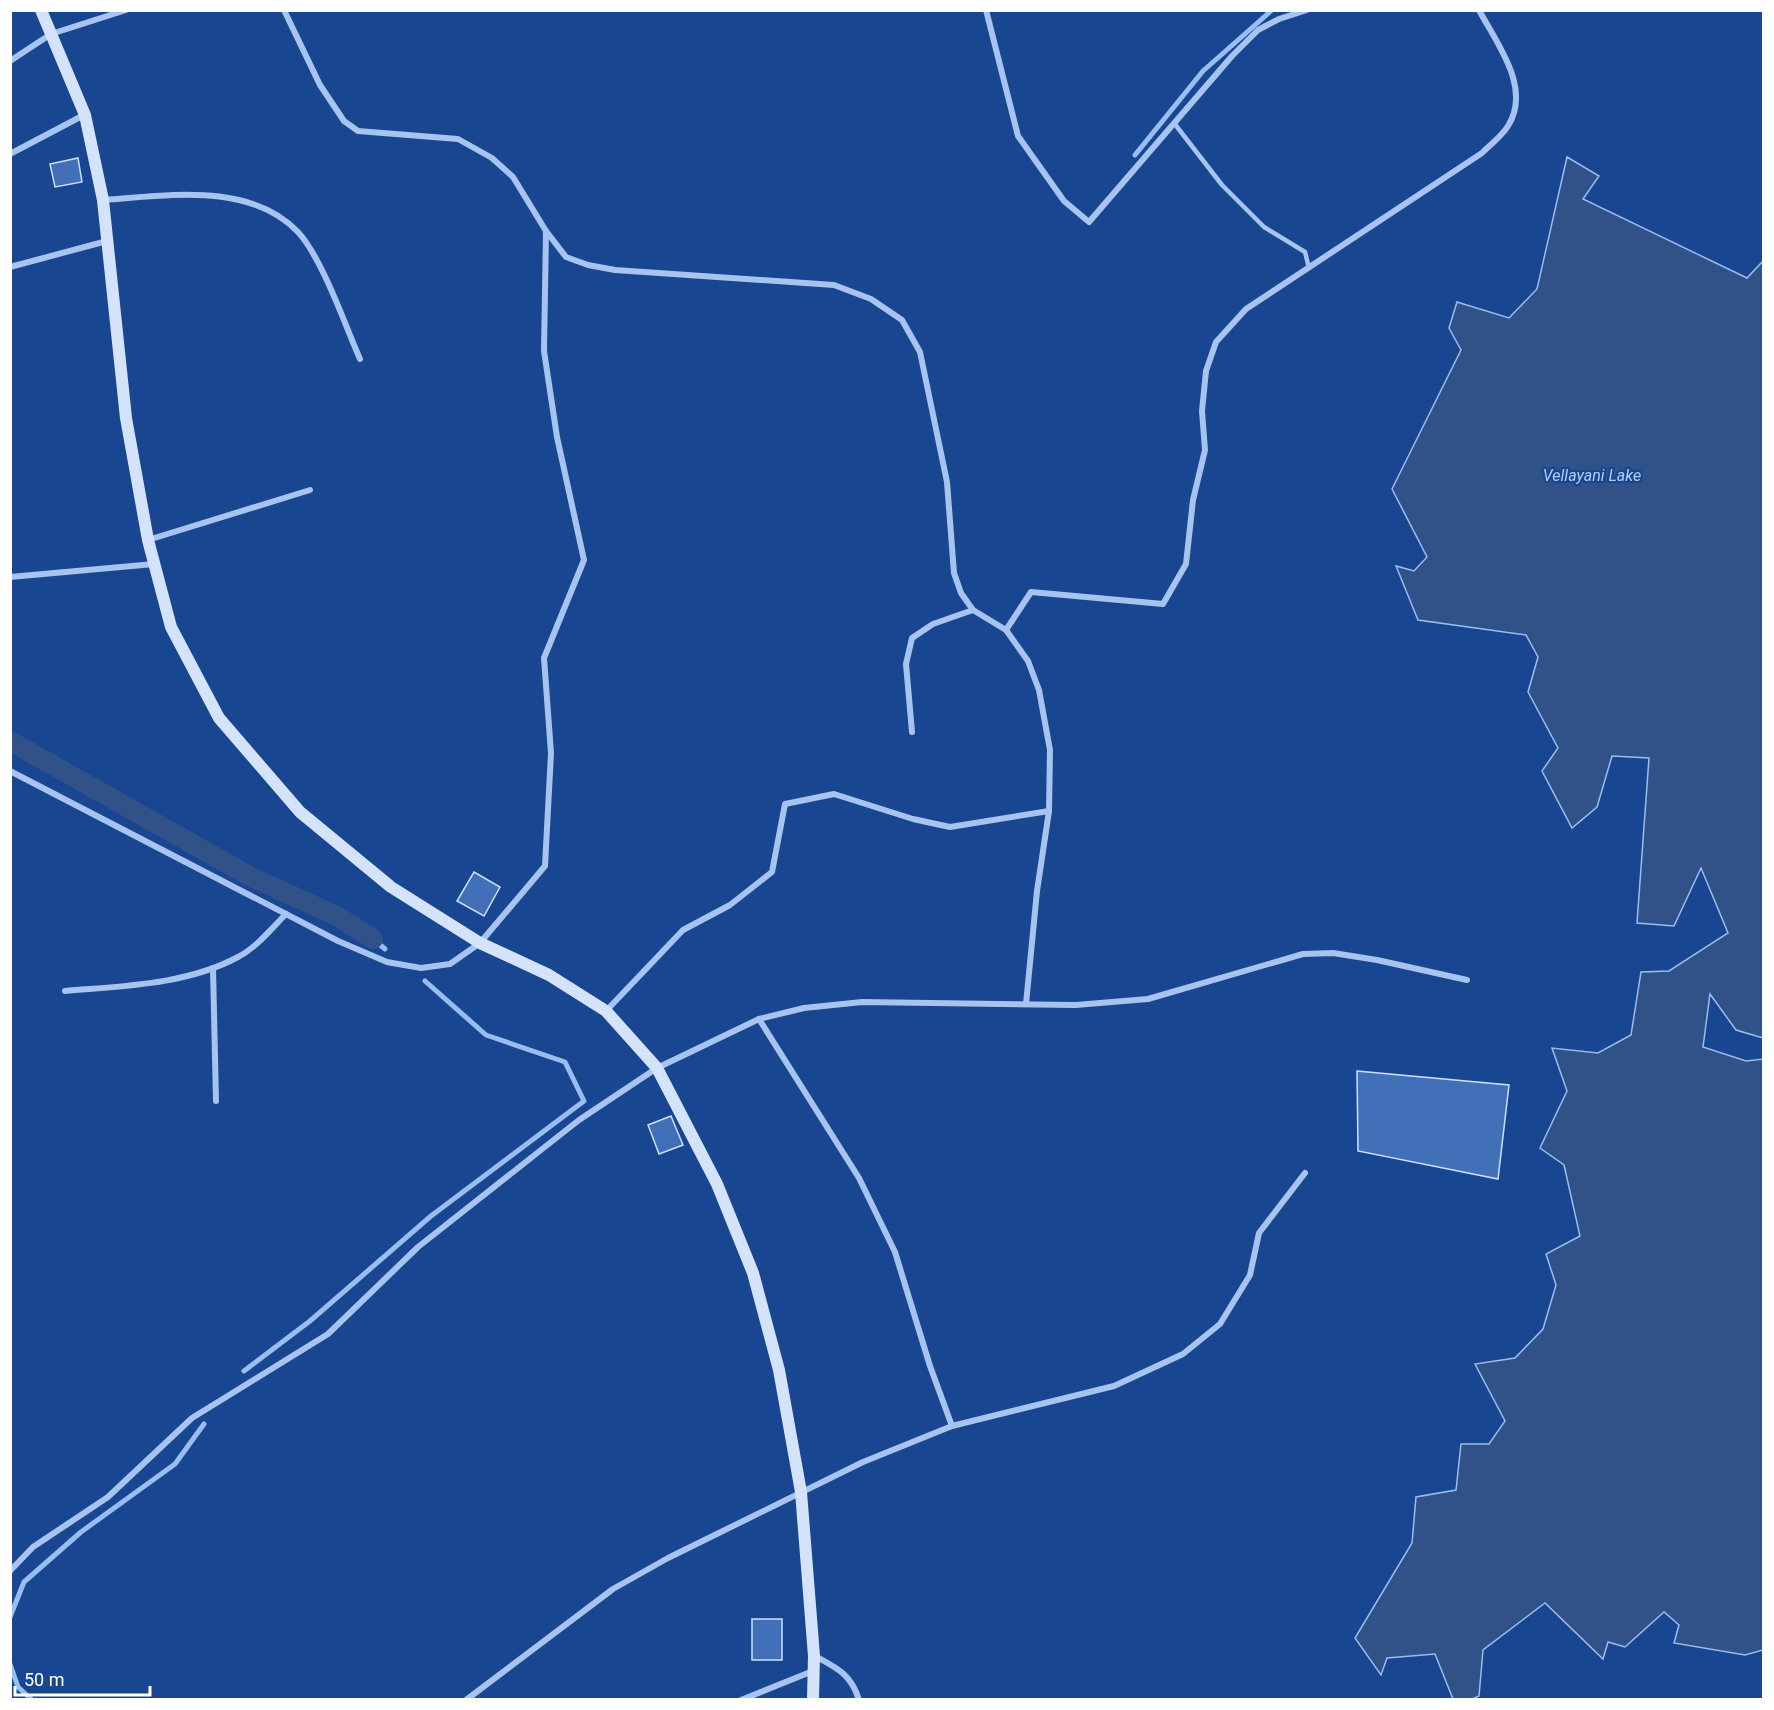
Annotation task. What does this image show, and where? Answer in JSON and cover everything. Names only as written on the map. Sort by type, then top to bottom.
[{"type":"street","points":[[41,10],[84,115],[103,200],[126,418],[148,540],[171,627],[219,718],[300,812],[391,886],[480,942],[549,975],[606,1011],[657,1068],[717,1184],[753,1273],[779,1370],[801,1492],[814,1656],[813,1700]]},
{"type":"street","points":[[10,61],[51,34],[126,10]]},
{"type":"street","points":[[284,10],[320,86],[344,121],[358,130],[458,139],[492,158],[513,177],[546,231],[566,257],[588,265],[615,270],[834,285],[871,299],[902,320],[920,352],[947,483],[954,573],[960,593],[973,610],[1006,630],[1028,661],[1038,690],[1050,750],[1049,811],[1037,891],[1026,1004]]},
{"type":"street","points":[[986,10],[1018,136],[1064,201],[1089,222],[1258,30],[1279,19],[1307,10]]},
{"type":"street","points":[[1006,630],[1031,592],[1162,604],[1186,564],[1193,500],[1205,450],[1202,411],[1206,370],[1216,342],[1246,309],[1482,153],[1508,127],[1516,106],[1516,87],[1509,68],[1479,10]]},
{"type":"street","points":[[10,154],[84,115]]},
{"type":"street","points":[[103,200],[190,195],[239,199],[277,214],[300,234],[321,271],[360,359]]},
{"type":"street","points":[[12,773],[338,941],[387,962],[421,968],[450,964],[480,942],[545,866],[551,753],[544,658],[584,560],[557,437],[544,351],[546,231]]},
{"type":"street","points":[[10,267],[107,241]]},
{"type":"street","points":[[148,540],[310,490]]},
{"type":"street","points":[[10,577],[154,564]]},
{"type":"street","points":[[912,732],[906,664],[912,638],[933,624],[973,610]]},
{"type":"street","points":[[606,1011],[683,930],[730,905],[772,872],[785,804],[834,794],[913,819],[950,827],[1049,811]]},
{"type":"street","points":[[65,991],[136,985],[213,968],[238,957],[256,945],[286,914]]},
{"type":"street","points":[[10,1571],[33,1547],[108,1497],[192,1418],[328,1334],[418,1247],[579,1120],[657,1068],[759,1019],[804,1008],[862,1002],[1076,1005],[1148,999],[1303,954],[1333,953],[1377,960],[1467,980]]},
{"type":"street","points":[[213,968],[216,1101]]},
{"type":"street","points":[[759,1019],[859,1178],[890,1242],[952,1426]]},
{"type":"street","points":[[466,1700],[613,1589],[668,1558],[863,1462],[952,1426],[1114,1386],[1183,1354],[1220,1324],[1250,1275],[1259,1233],[1305,1173]]},
{"type":"street","points":[[814,1656],[844,1671],[854,1683],[859,1700]]},
{"type":"street","points":[[741,1700],[814,1671]]},
{"type":"lane","points":[[1174,123],[1230,194],[1264,227],[1305,252],[1309,268]]},
{"type":"water","name":"Vellayani Lake","points":[[1567,157],[1599,176],[1583,199],[1747,278],[1763,261],[1763,1038],[1736,1030],[1710,994],[1703,1047],[1746,1061],[1763,1059],[1763,1650],[1745,1655],[1674,1643],[1679,1625],[1664,1612],[1625,1647],[1608,1642],[1603,1659],[1545,1603],[1483,1650],[1479,1696],[1472,1699],[1453,1699],[1435,1654],[1387,1658],[1381,1675],[1355,1638],[1412,1543],[1416,1497],[1456,1490],[1461,1444],[1489,1444],[1505,1421],[1475,1364],[1515,1358],[1543,1329],[1556,1285],[1546,1254],[1580,1236],[1564,1165],[1540,1148],[1567,1091],[1552,1048],[1598,1053],[1631,1035],[1641,972],[1669,971],[1728,933],[1701,868],[1674,926],[1637,923],[1649,758],[1612,756],[1597,807],[1572,828],[1542,771],[1558,748],[1528,692],[1538,657],[1526,635],[1418,620],[1396,566],[1414,571],[1427,557],[1392,489],[1461,350],[1449,328],[1457,302],[1509,318],[1537,289]]},
{"type":"building","points":[[78,158],[82,182],[55,187],[50,164]]},
{"type":"building","points":[[474,872],[500,887],[484,916],[457,901]]},
{"type":"building","points":[[1357,1071],[1509,1085],[1498,1179],[1358,1151]]},
{"type":"building","points":[[671,1116],[683,1145],[659,1154],[648,1125]]},
{"type":"building","points":[[752,1619],[782,1619],[782,1660],[752,1660]]},
{"type":"waterway","points":[[1135,155],[1203,71],[1272,10]]},
{"type":"waterway","points":[[10,741],[251,877],[337,916],[373,939]]},
{"type":"waterway","points":[[373,939],[385,949]]},
{"type":"waterway","points":[[244,1371],[310,1321],[431,1216],[584,1101],[565,1062],[486,1035],[425,981]]},
{"type":"waterway","points":[[10,1617],[24,1582],[81,1532],[175,1464],[204,1424]]},
{"type":"waterway","points":[[10,1664],[18,1687],[32,1700]]}]
